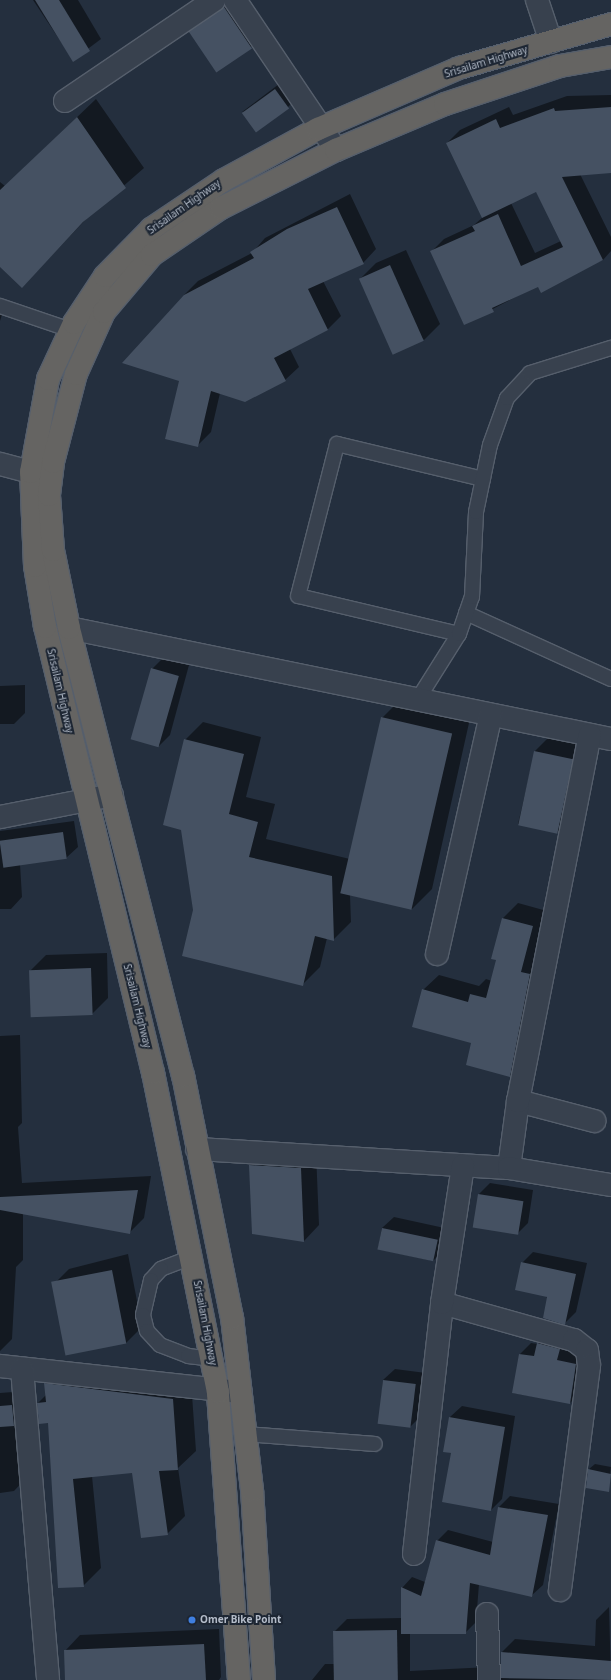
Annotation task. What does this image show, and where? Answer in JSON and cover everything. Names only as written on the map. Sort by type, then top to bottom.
[{"type":"highway","name":"Srisailam Highway","points":[[239,1680],[218,1392],[212,1359],[153,1073],[45,627],[35,566],[48,379],[71,330],[105,276],[151,229],[224,180],[318,129],[459,68],[611,24]]},
{"type":"highway","name":"Srisailam Highway","points":[[264,1680],[246,1434],[232,1318],[183,1076],[69,628],[53,550],[41,475],[76,374],[101,319],[152,255],[222,208],[336,150],[445,104],[560,66],[611,57]]},
{"type":"street","points":[[65,101],[214,0]]},
{"type":"street","points":[[235,0],[318,129],[336,150]]},
{"type":"street","points":[[537,0],[551,42]]},
{"type":"street","points":[[0,464],[41,475]]},
{"type":"street","points":[[69,628],[601,737],[518,1101],[509,1168]]},
{"type":"street","points":[[437,954],[491,714]]},
{"type":"street","points":[[0,816],[112,795]]},
{"type":"street","points":[[518,1101],[594,1121]]},
{"type":"street","points":[[198,1149],[334,1155],[463,1166],[509,1168],[611,1185]]},
{"type":"street","points":[[414,1554],[442,1303],[463,1166]]},
{"type":"street","points":[[442,1303],[574,1340],[587,1350],[589,1366],[560,1590]]},
{"type":"street","points":[[0,1366],[218,1392],[241,1392]]},
{"type":"street","points":[[22,1369],[48,1680]]},
{"type":"street","points":[[487,1614],[489,1680]]},
{"type":"lane","points":[[0,306],[71,330]]},
{"type":"lane","points":[[418,700],[459,634],[472,597],[476,512],[490,445],[507,398],[530,373],[611,348]]},
{"type":"lane","points":[[459,634],[298,596],[337,444],[483,479]]},
{"type":"lane","points":[[466,613],[611,679]]},
{"type":"lane","points":[[192,1257],[161,1269],[151,1280],[143,1315],[147,1331],[160,1345],[188,1356],[212,1359]]},
{"type":"lane","points":[[246,1434],[375,1444]]},
{"type":"building","points":[[35,0],[59,0],[90,51],[73,62]]},
{"type":"building","points":[[224,7],[252,48],[216,72],[188,31]]},
{"type":"building","points":[[275,89],[289,108],[256,133],[242,113]]},
{"type":"building","points":[[611,107],[611,173],[562,177],[603,260],[541,293],[538,287],[492,308],[494,312],[464,325],[430,251],[475,231],[472,226],[498,214],[521,266],[563,247],[536,192],[482,218],[446,143],[496,119],[500,128],[554,108],[555,111]]},
{"type":"building","points":[[77,117],[126,188],[83,222],[22,288],[0,267],[0,190]]},
{"type":"building","points":[[337,207],[364,264],[308,289],[328,330],[274,358],[286,381],[245,402],[211,391],[198,447],[165,439],[179,381],[122,363],[184,295],[254,258],[250,252],[287,229]]},
{"type":"building","points":[[390,265],[424,341],[393,355],[359,279]]},
{"type":"building","points":[[151,668],[179,676],[158,747],[131,739]]},
{"type":"building","points":[[381,717],[452,733],[411,910],[340,893]]},
{"type":"building","points":[[184,739],[244,754],[229,814],[258,822],[249,857],[332,876],[334,941],[315,936],[303,986],[182,956],[193,910],[181,830],[163,825]]},
{"type":"building","points":[[534,751],[573,759],[557,834],[518,825]]},
{"type":"building","points":[[63,832],[67,859],[3,868],[0,841]]},
{"type":"building","points":[[502,918],[533,926],[521,972],[530,974],[510,1077],[466,1065],[471,1043],[412,1027],[422,989],[468,1002],[470,994],[486,998],[496,960],[491,959]]},
{"type":"building","points":[[91,968],[93,1015],[31,1017],[29,970]]},
{"type":"building","points":[[249,1165],[301,1168],[304,1242],[252,1234]]},
{"type":"building","points":[[138,1190],[130,1234],[0,1210],[0,1197]]},
{"type":"building","points":[[478,1194],[523,1201],[518,1235],[473,1228]]},
{"type":"building","points":[[382,1228],[438,1240],[433,1261],[377,1250]]},
{"type":"building","points":[[521,1262],[576,1274],[565,1325],[543,1318],[547,1297],[515,1290]]},
{"type":"building","points":[[112,1270],[126,1344],[65,1355],[51,1282]]},
{"type":"building","points":[[537,1343],[560,1349],[557,1360],[576,1364],[570,1404],[512,1393],[519,1354],[534,1356]]},
{"type":"building","points":[[383,1380],[416,1384],[410,1428],[378,1424]]},
{"type":"building","points":[[44,1383],[173,1399],[178,1470],[159,1471],[168,1535],[141,1538],[132,1473],[73,1479],[84,1587],[58,1588],[48,1423],[39,1424],[37,1403],[46,1402]]},
{"type":"building","points":[[12,1405],[14,1426],[0,1427],[0,1406]]},
{"type":"building","points":[[449,1417],[505,1427],[491,1511],[442,1502],[451,1453],[443,1452]]},
{"type":"building","points":[[588,1469],[611,1474],[609,1492],[586,1488]]},
{"type":"building","points":[[498,1507],[548,1515],[532,1597],[470,1583],[466,1634],[401,1634],[401,1587],[421,1596],[436,1540],[490,1555]]},
{"type":"building","points":[[397,1630],[398,1680],[334,1680],[333,1631]]},
{"type":"building","points":[[204,1644],[206,1680],[65,1680],[64,1650]]},
{"type":"building","points":[[501,1652],[611,1661],[611,1680],[501,1678]]},
{"type":"place","name":"Omer Bike Point","points":[[192,1620]]}]
